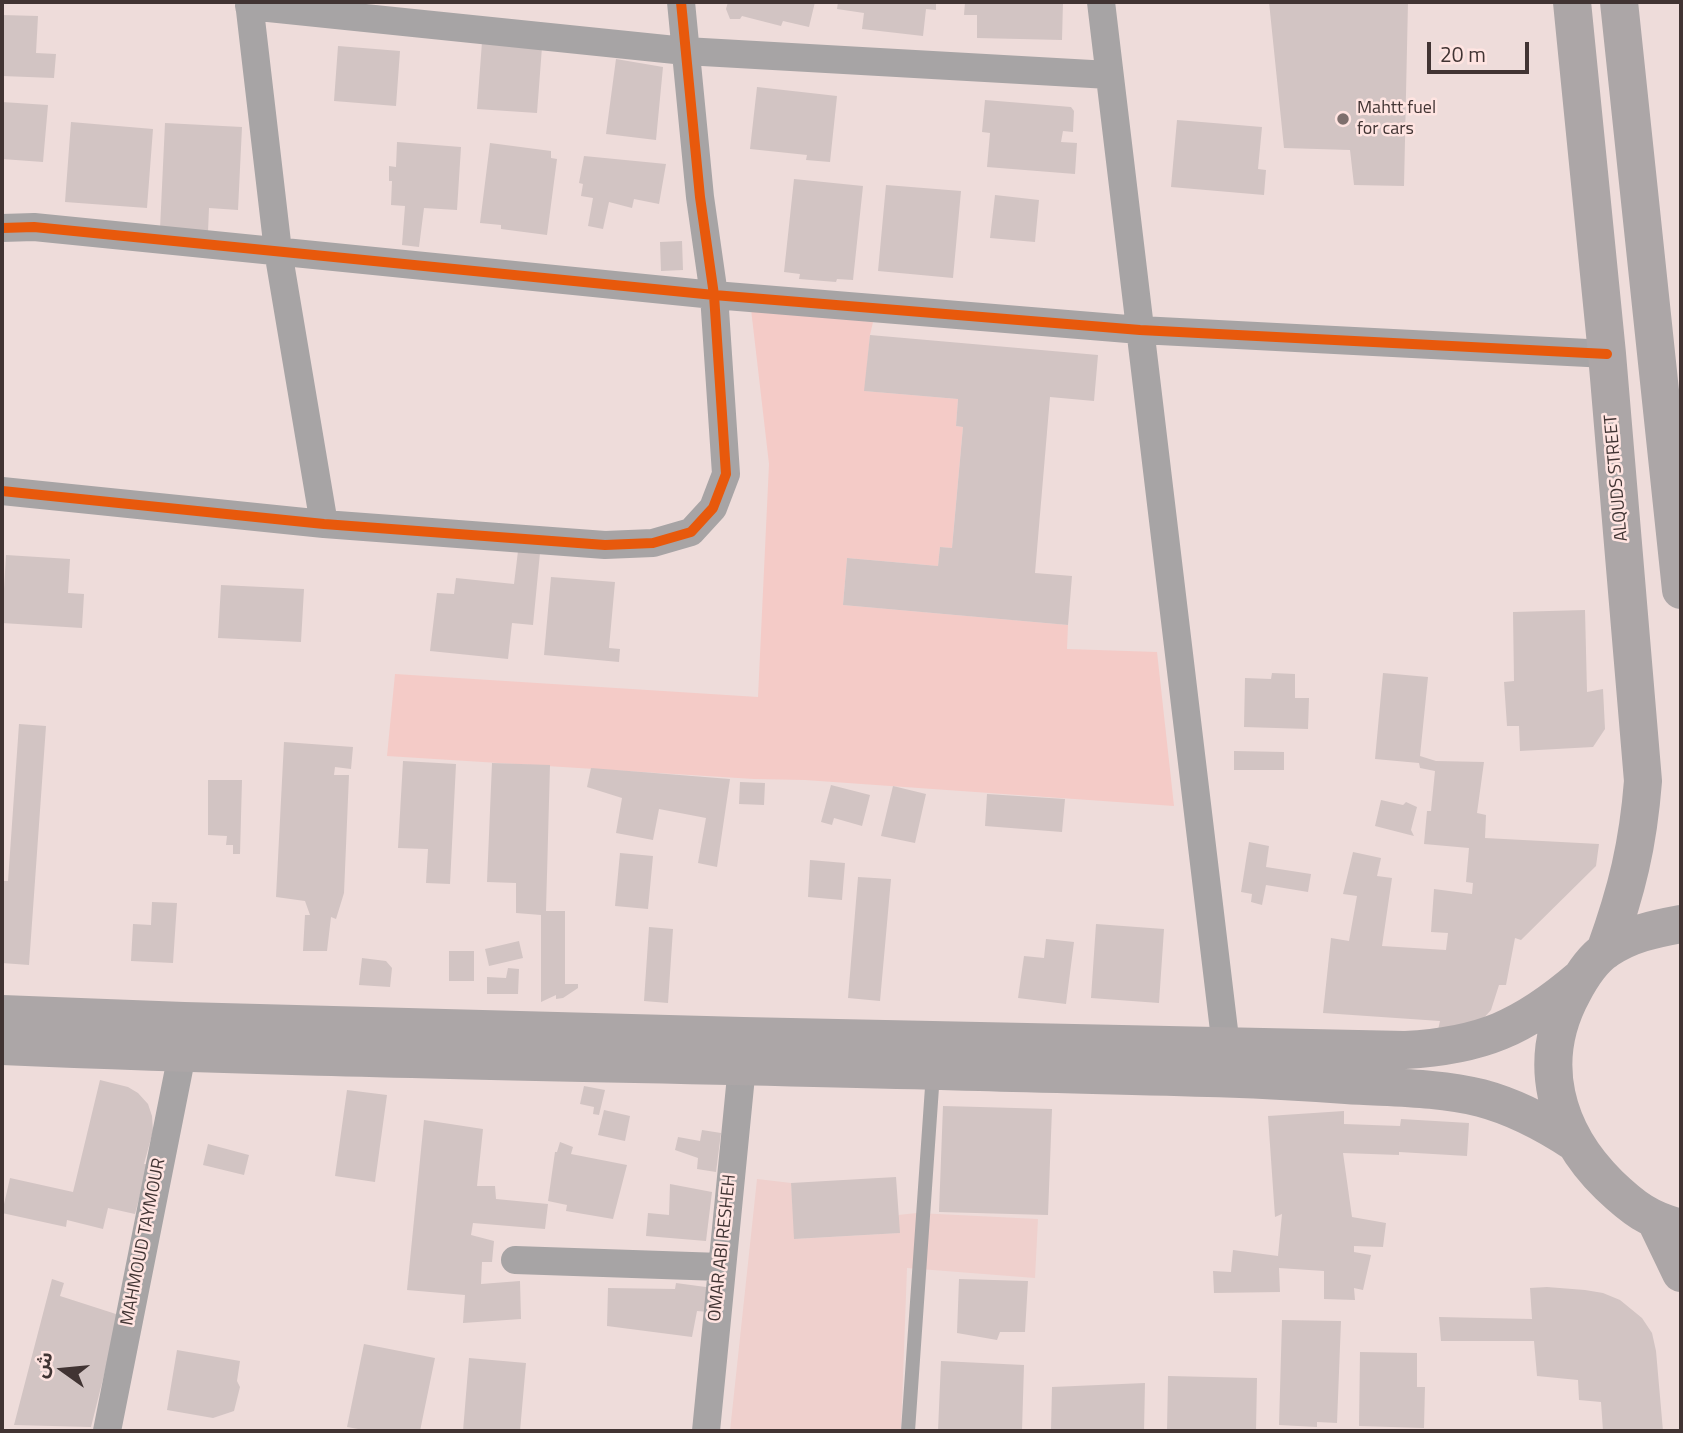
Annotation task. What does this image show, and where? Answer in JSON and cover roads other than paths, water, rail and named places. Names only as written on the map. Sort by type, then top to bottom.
[{"type":"main road","name":"ALQUDS STREET","points":[[1572,2],[1607,354],[1643,781],[1632,868],[1593,965],[1564,1009],[1554,1042],[1553,1077],[1560,1111],[1574,1142]]},
{"type":"main road","points":[[1619,2],[1681,590]]},
{"type":"main road","points":[[2,1014],[673,1034],[1354,1050],[1444,1048],[1482,1039],[1517,1024],[1551,1004],[1593,965],[1643,931],[1681,924]]},
{"type":"main road","points":[[2,1046],[182,1054],[1302,1082],[1447,1091],[1482,1098],[1515,1109],[1547,1124],[1574,1142],[1597,1173],[1625,1200],[1669,1225],[1681,1273]]},
{"type":"street","points":[[2,491],[324,524],[605,545],[653,543],[691,532],[713,508],[726,474],[714,295],[700,197],[681,2]]},
{"type":"street","points":[[1101,2],[1226,1046]]},
{"type":"street","points":[[324,524],[278,251],[249,4],[685,51],[1108,75]]},
{"type":"street","points":[[2,228],[34,227],[714,295],[1140,330],[1607,354]]},
{"type":"street","name":"MAHMOUD TAYMOUR","points":[[107,1431],[182,1054]]},
{"type":"street","name":"OMAR ABI RESHEH","points":[[706,1431],[742,1066]]},
{"type":"street","points":[[515,1259],[721,1267]]},
{"type":"lane","points":[[908,1431],[934,1071]]},
{"type":"place","name":"Mahtt fuel for cars","points":[[1343,119]]}]
